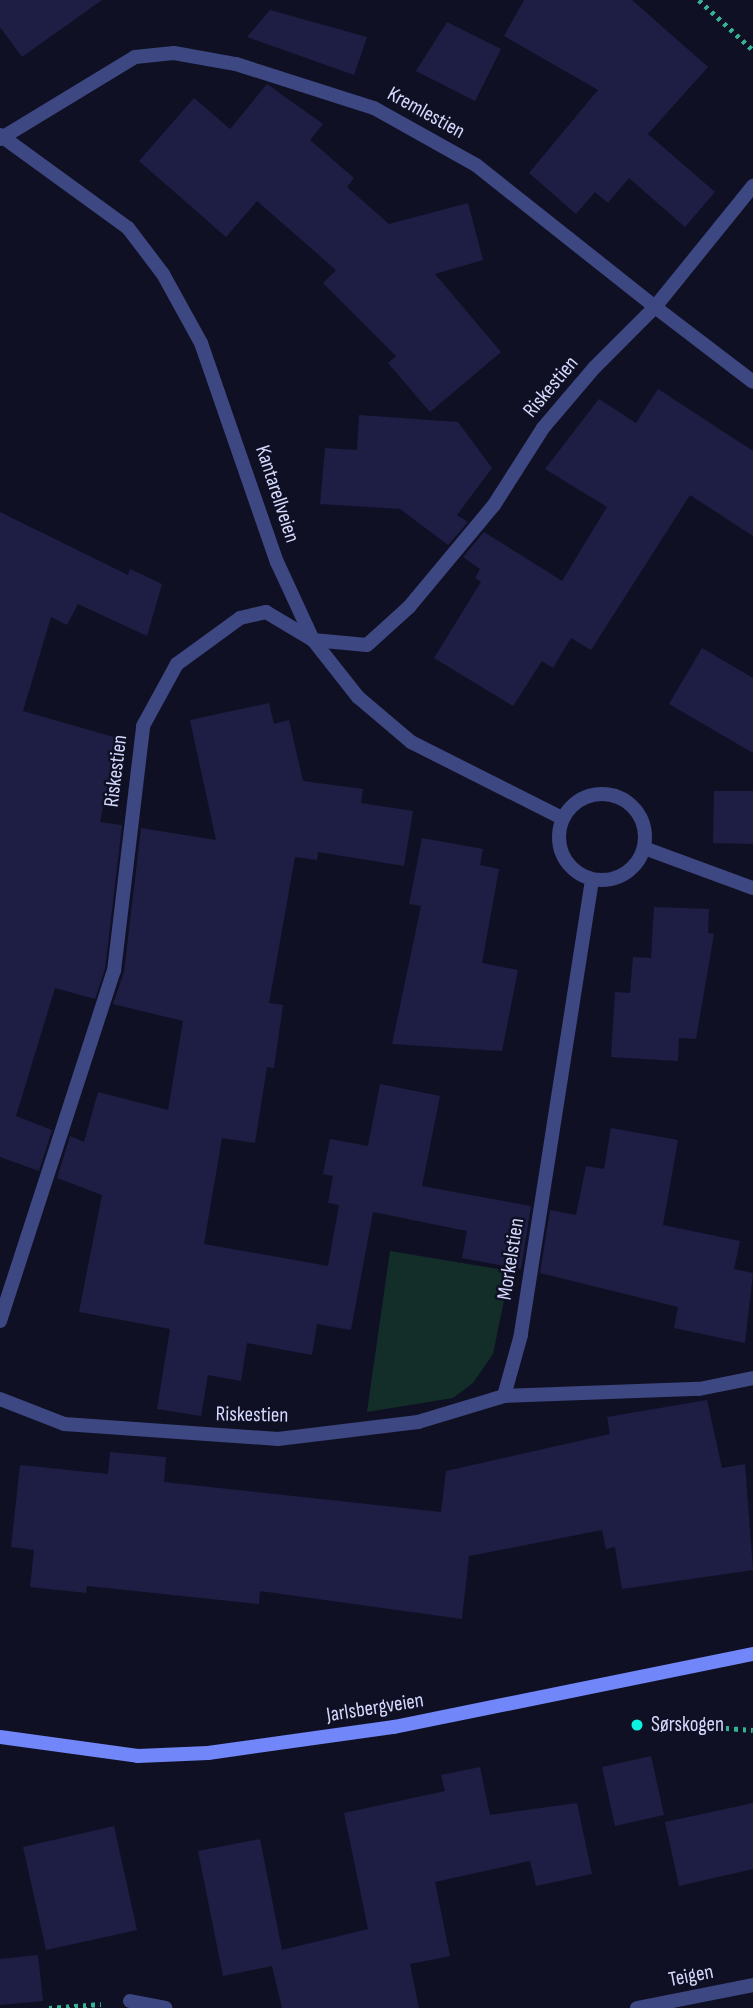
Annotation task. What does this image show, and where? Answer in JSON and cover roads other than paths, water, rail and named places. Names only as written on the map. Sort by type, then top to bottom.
[{"type":"main road","name":"Jarlsbergveien","points":[[0,1737],[138,1756],[208,1753],[394,1727],[753,1654]]},
{"type":"street","name":"Kremlestien","points":[[1,137],[135,57],[174,53],[271,73],[374,108],[477,165],[655,307]]},
{"type":"street","name":"Kantarellveien","points":[[1,137],[128,228],[163,274],[201,343],[277,562],[313,640],[358,697],[411,742],[562,818]]},
{"type":"street","points":[[753,186],[655,307],[753,382]]},
{"type":"street","name":"Riskestien","points":[[0,1321],[114,971],[143,726],[177,664],[240,618],[267,612],[313,640],[367,645],[409,607],[494,505],[543,428],[655,307]]},
{"type":"street","points":[[617,797],[642,820],[644,848],[631,870],[592,880],[563,856],[562,818],[582,798],[617,797]]},
{"type":"street","points":[[644,848],[753,888]]},
{"type":"street","name":"Morkelstien","points":[[504,1395],[521,1335],[592,880]]},
{"type":"street","points":[[504,1395],[699,1389],[753,1378]]},
{"type":"street","name":"Riskestien","points":[[0,1399],[64,1424],[278,1439],[418,1422],[504,1395]]},
{"type":"street","name":"Teigen","points":[[636,2008],[753,1985]]},
{"type":"street","points":[[130,2001],[165,2008]]},
{"type":"place","name":"Sørskogen","points":[[637,1725]]}]
